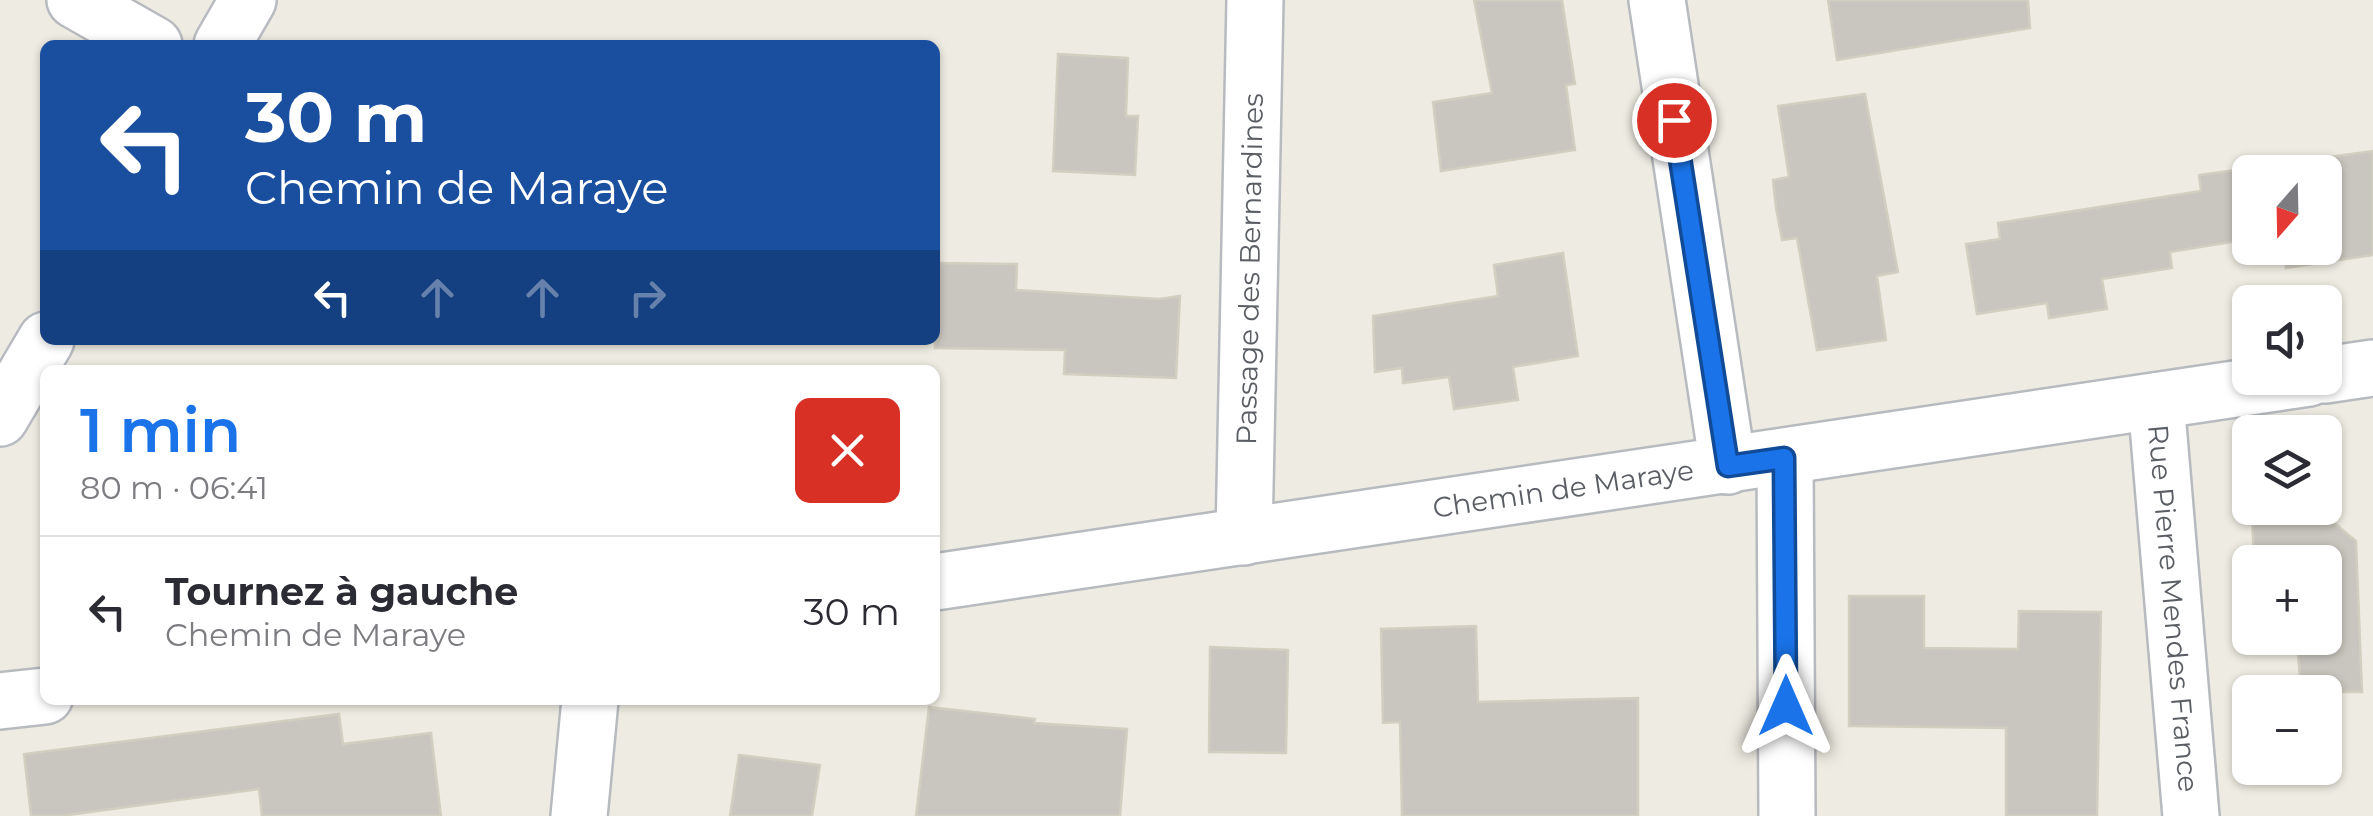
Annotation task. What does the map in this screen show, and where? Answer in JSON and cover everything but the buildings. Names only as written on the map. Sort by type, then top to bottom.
[{"type":"street","points":[[75,0],[145,40]]},
{"type":"street","points":[[225,40],[248,0]]},
{"type":"street","name":"Passage des Bernardines","points":[[1244,537],[1255,0]]},
{"type":"street","points":[[1660,3],[1728,466]]},
{"type":"street","points":[[0,418],[43,345]]},
{"type":"street","points":[[2342,373],[2373,368]]},
{"type":"street","name":"Chemin de Maraye","points":[[940,581],[2232,390]]},
{"type":"street","name":"Rue Pierre Mendes France","points":[[2156,401],[2191,816]]},
{"type":"street","points":[[1784,458],[1787,816]]},
{"type":"street","points":[[0,701],[40,697]]},
{"type":"street","points":[[579,816],[590,705]]},
{"type":"route","points":[[1674,120],[1728,466],[1784,458],[1786,706]]}]
